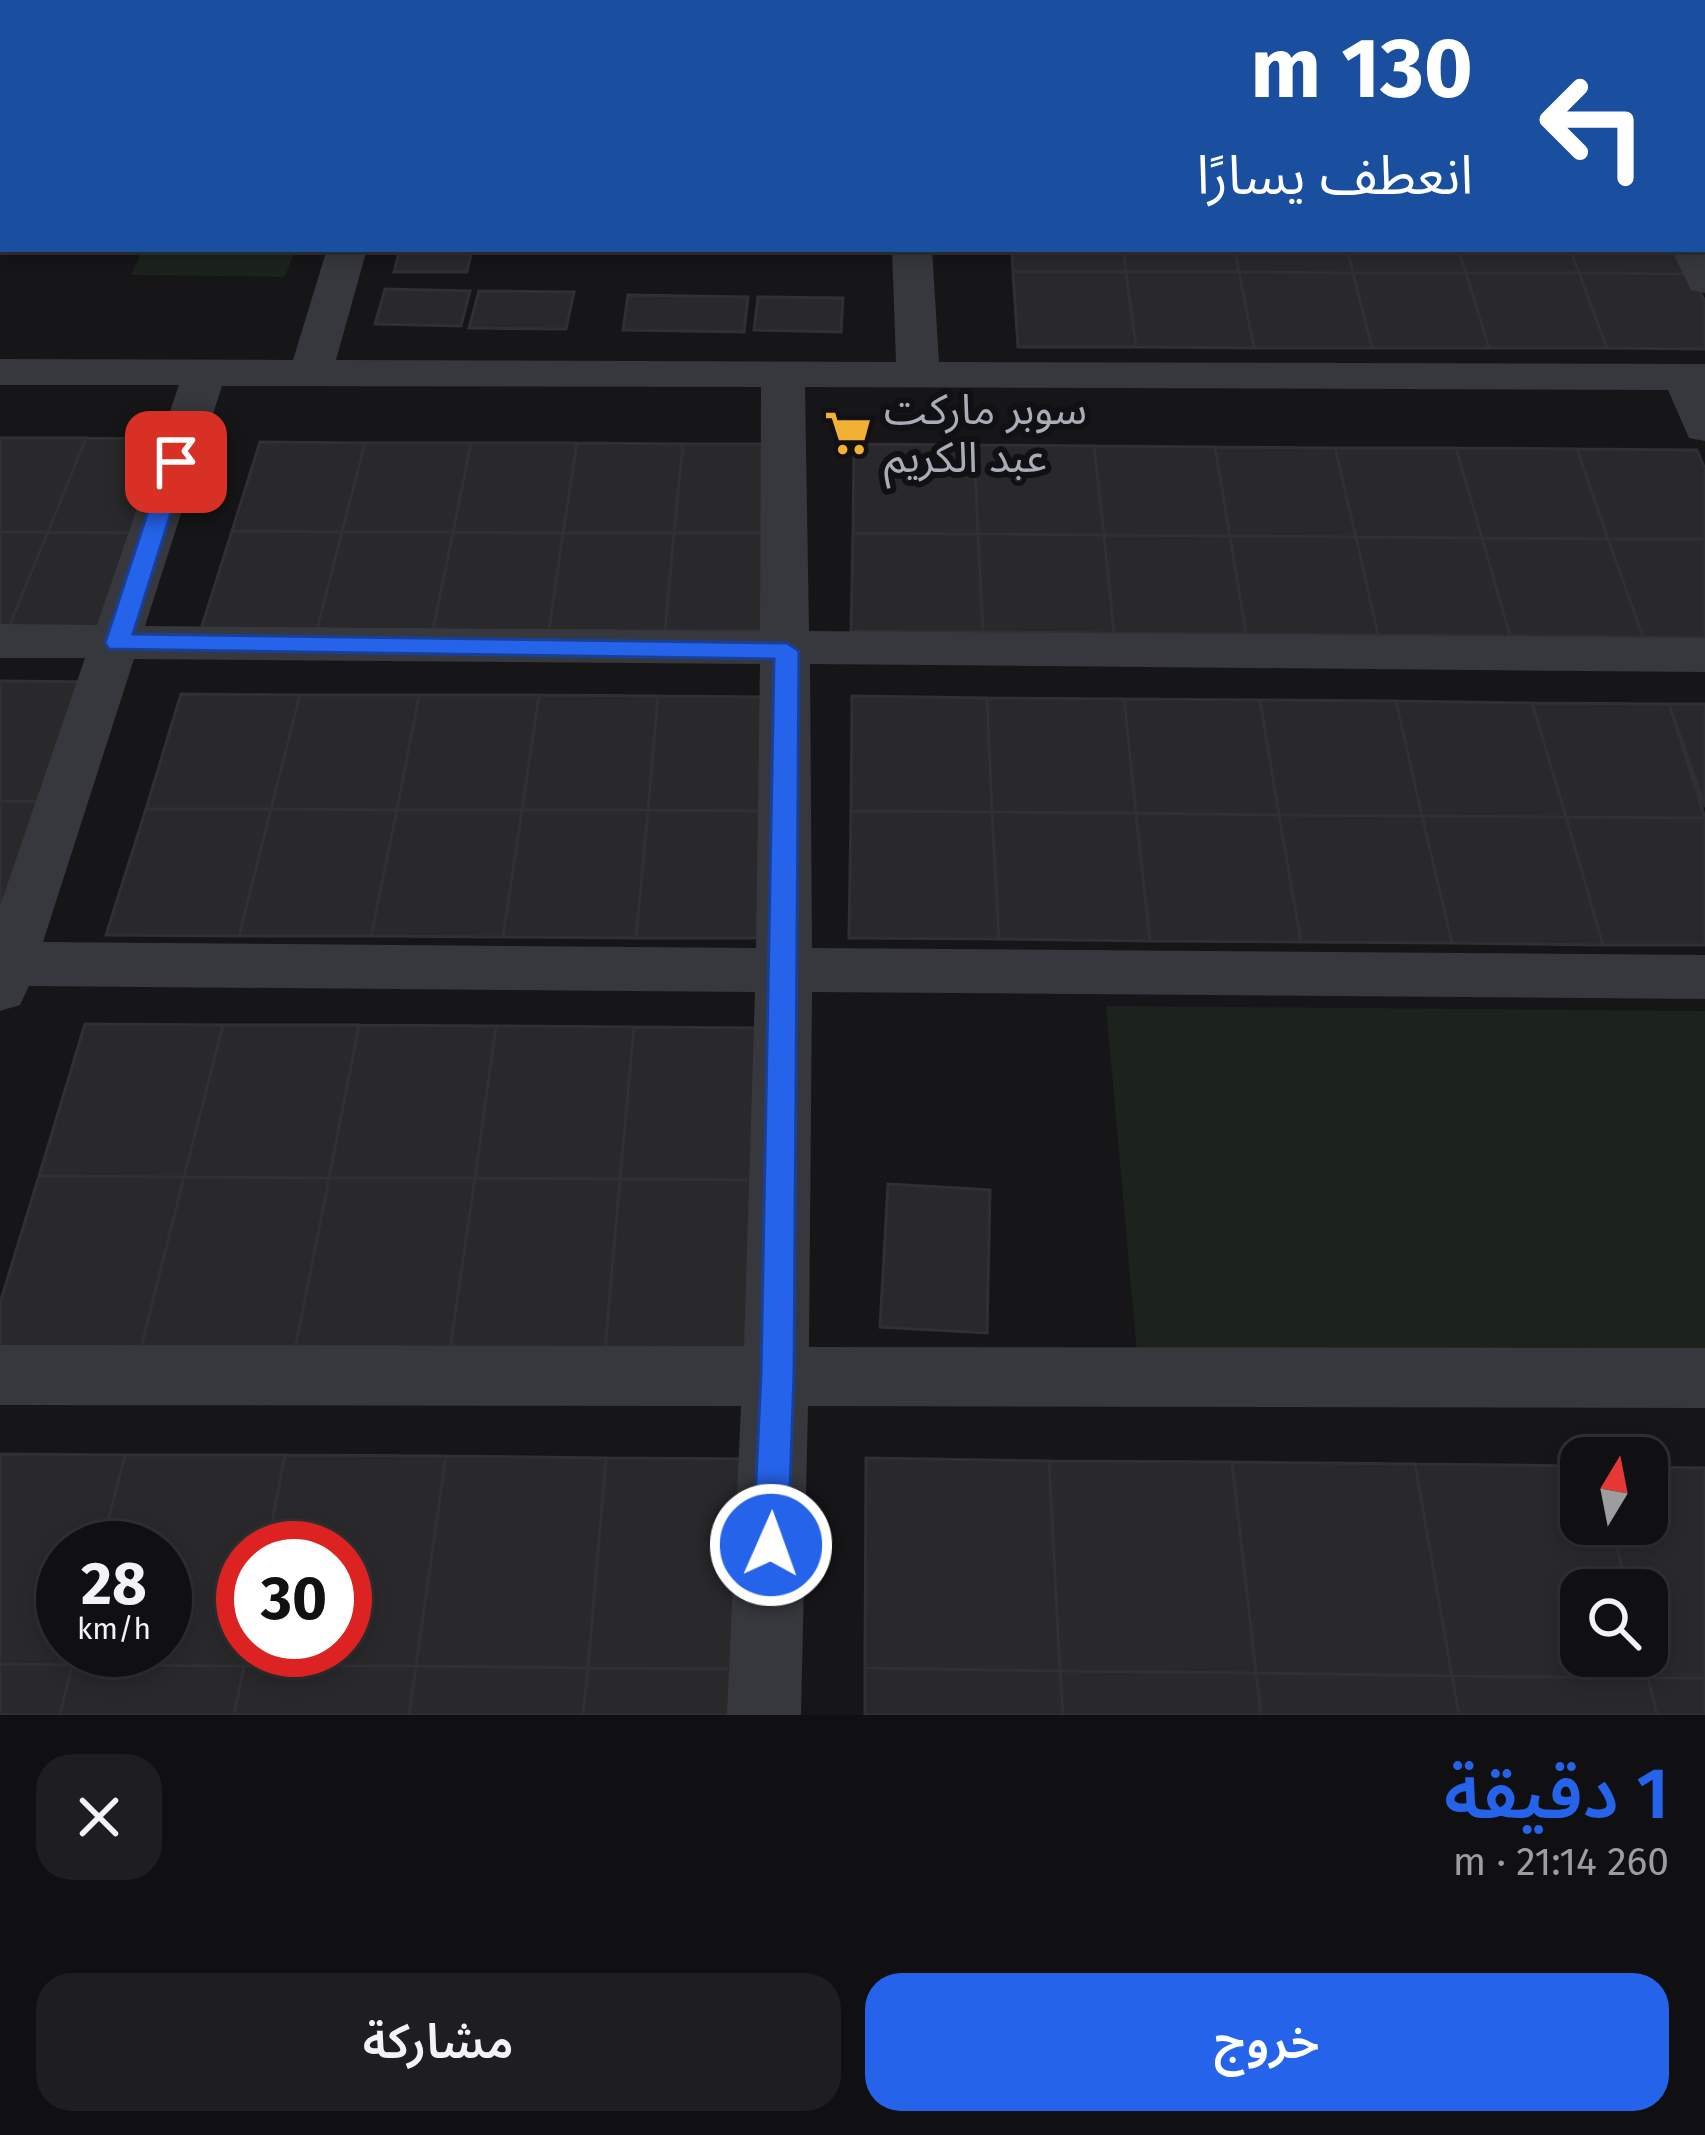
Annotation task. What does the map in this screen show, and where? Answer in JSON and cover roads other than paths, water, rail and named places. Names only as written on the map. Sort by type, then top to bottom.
[{"type":"street","points":[[311,373],[346,252]]},
{"type":"street","points":[[912,252],[918,378]]},
{"type":"street","points":[[1692,252],[1705,280]]},
{"type":"street","points":[[0,372],[1695,377],[1705,428]]},
{"type":"street","points":[[205,372],[118,643],[3,973],[782,971],[1705,977]]},
{"type":"street","points":[[764,1715],[778,1374],[787,651],[783,376]]},
{"type":"street","points":[[0,640],[787,651],[1705,656]]},
{"type":"street","points":[[0,1375],[1705,1378]]},
{"type":"place","name":"سوبر ماركت عبد الكريم","points":[[848,433]]}]
